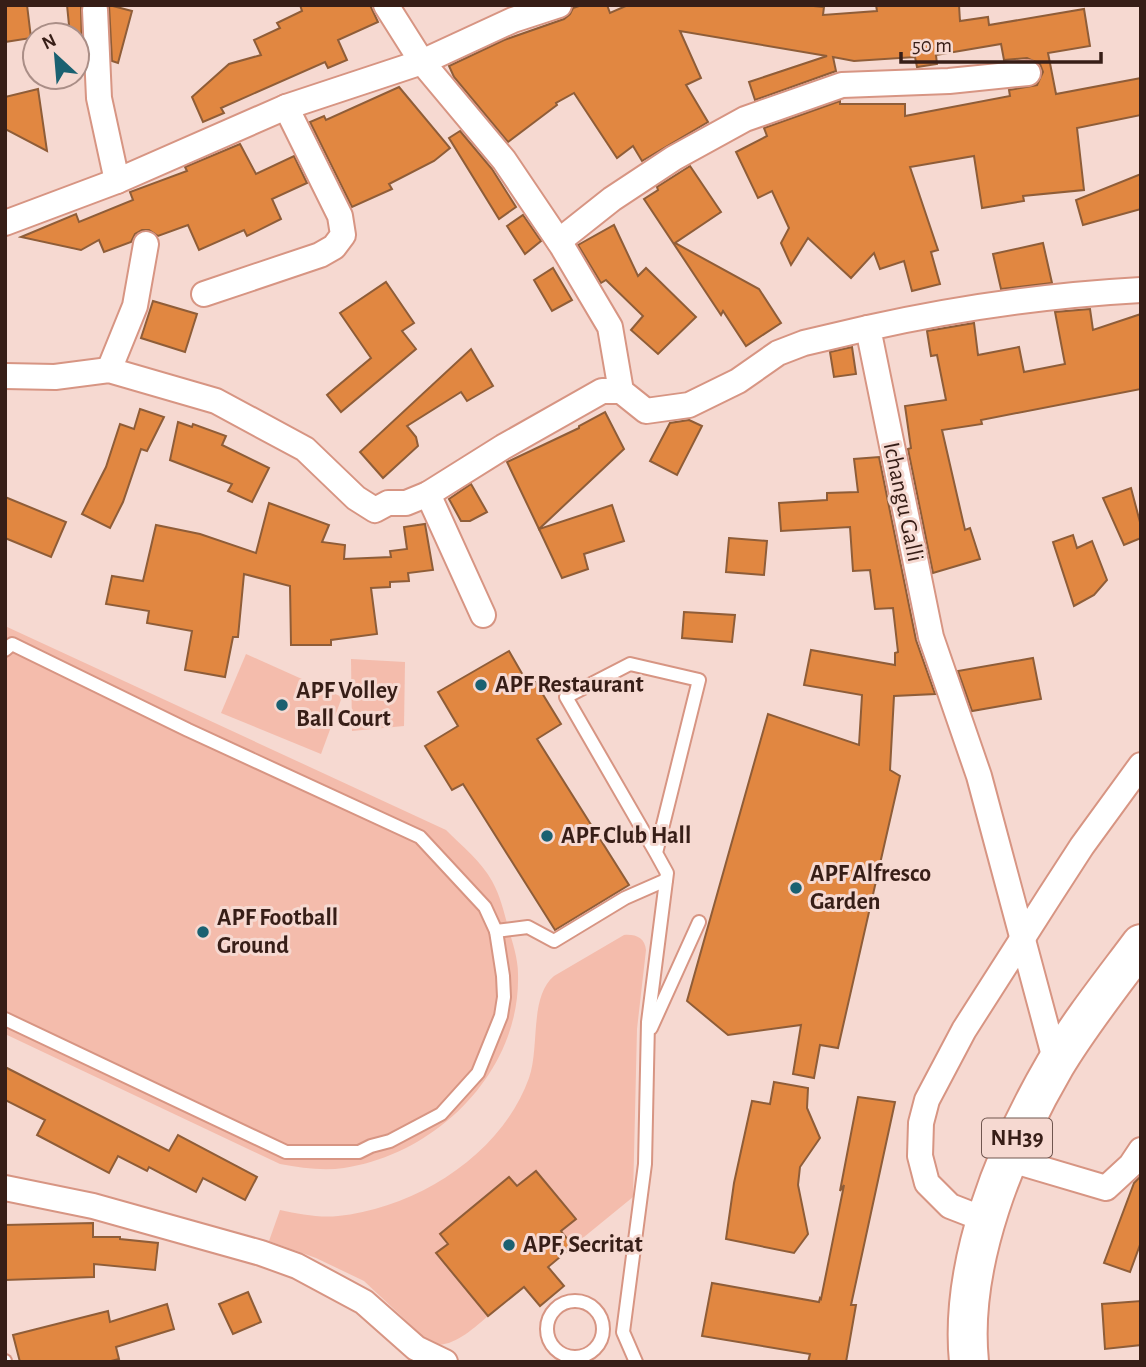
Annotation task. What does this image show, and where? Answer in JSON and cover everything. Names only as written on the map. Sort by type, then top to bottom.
[{"type":"highway","name":"NH39","points":[[964,1356],[972,1283],[986,1220],[1008,1159],[1056,1063],[1141,944]]},
{"type":"street","points":[[386,5],[422,62],[504,160],[559,241],[610,327],[621,391]]},
{"type":"street","points":[[5,223],[117,181],[286,107],[422,62],[514,13],[559,5]]},
{"type":"street","points":[[95,10],[99,98],[117,181]]},
{"type":"street","points":[[559,241],[612,199],[674,158],[745,119],[842,85],[949,81],[1027,73]]},
{"type":"street","points":[[204,294],[320,255],[334,247],[343,235],[340,216],[286,107]]},
{"type":"street","points":[[109,370],[135,306],[146,244]]},
{"type":"street","points":[[5,376],[55,377],[109,370],[216,401],[305,449],[356,498],[375,510],[388,503],[406,503],[428,494],[503,447],[602,391],[621,391],[646,411],[689,405],[738,381],[778,353],[804,343],[934,313],[1090,293],[1141,290]]},
{"type":"street","name":"Ichangu Galli","points":[[868,328],[931,637],[979,776],[1056,1063]]},
{"type":"street","points":[[428,494],[483,615]]},
{"type":"street","points":[[986,1220],[950,1206],[927,1183],[920,1156],[921,1123],[927,1100],[964,1031],[1082,846],[1141,765]]},
{"type":"street","points":[[1008,1159],[1106,1188],[1131,1165],[1141,1150]]},
{"type":"street","points":[[5,1188],[93,1206],[261,1253],[297,1266],[364,1303],[416,1348],[445,1362]]},
{"type":"lane","points":[[5,650],[12,645],[188,730],[420,836],[485,907],[496,931],[504,997],[501,1016],[478,1073],[441,1114],[390,1141],[359,1152],[286,1152],[5,1018]]},
{"type":"lane","points":[[636,1362],[623,1332],[645,1164],[647,1038],[667,873],[566,697],[629,664],[699,680],[656,853]]},
{"type":"lane","points":[[496,931],[527,927],[554,941],[625,898],[666,880]]},
{"type":"lane","points":[[647,1038],[699,922]]},
{"type":"lane","points":[[579,1301],[592,1306],[600,1317],[603,1329],[599,1343],[590,1352],[577,1357],[564,1355],[553,1346],[547,1334],[548,1321],[554,1309],[566,1302],[579,1301]]},
{"type":"lane","points":[[603,1329],[623,1332]]},
{"type":"shaded area","points":[[5,626],[446,830],[483,867],[497,892],[517,962],[515,1010],[505,1043],[489,1074],[467,1102],[441,1126],[411,1145],[378,1160],[336,1169],[280,1164],[5,1034]]},
{"type":"shaded area","name":"APF Volley Ball Court","points":[[246,654],[342,697],[321,754],[221,713]]},
{"type":"shaded area","points":[[351,659],[405,662],[404,726],[352,731]]},
{"type":"shaded area","points":[[624,935],[639,938],[644,942],[646,950],[637,1029],[633,1197],[573,1246],[561,1231],[576,1219],[536,1171],[517,1186],[509,1177],[437,1253],[488,1316],[461,1337],[438,1345],[430,1343],[364,1281],[316,1258],[269,1241],[280,1210],[324,1216],[368,1211],[426,1189],[478,1153],[499,1130],[516,1105],[529,1078],[538,1009],[546,985],[554,976]]},
{"type":"building","points":[[5,5],[27,5],[29,21],[21,21],[21,40],[5,42]]},
{"type":"building","points":[[67,5],[81,5],[81,21],[69,21]]},
{"type":"building","points":[[109,5],[132,11],[118,63],[112,61]]},
{"type":"building","points":[[300,5],[370,5],[378,22],[338,40],[347,60],[328,68],[325,62],[221,108],[224,113],[203,122],[192,97],[229,64],[261,55],[254,40],[280,28],[277,23],[302,11]]},
{"type":"building","points":[[582,5],[607,5],[610,13],[628,5],[803,5],[824,7],[823,15],[877,11],[876,5],[959,5],[960,21],[988,17],[989,25],[1084,9],[1090,46],[1048,53],[1056,94],[1141,78],[1141,115],[1077,128],[1084,190],[1023,196],[1024,201],[982,208],[974,156],[910,167],[938,250],[931,252],[940,284],[912,291],[904,261],[880,269],[874,253],[851,278],[808,238],[791,265],[781,243],[789,228],[772,191],[758,198],[736,152],[767,136],[764,128],[840,101],[840,104],[905,104],[905,116],[1010,96],[1009,90],[1037,85],[1043,72],[1040,64],[1027,58],[1004,60],[1001,44],[936,55],[937,64],[917,67],[915,57],[854,61],[833,57],[836,71],[755,100],[749,82],[827,56],[680,31],[701,78],[686,85],[708,122],[642,161],[633,146],[617,158],[574,93],[556,103],[557,105],[508,142],[454,77],[449,66],[504,40],[564,19],[573,8]]},
{"type":"building","points":[[399,87],[450,148],[434,161],[389,184],[392,189],[352,207],[310,122],[324,116],[326,120]]},
{"type":"building","points":[[38,91],[47,151],[5,129],[5,97]]},
{"type":"building","points":[[460,131],[492,169],[516,207],[499,219],[449,138]]},
{"type":"building","points":[[240,144],[256,174],[294,156],[307,183],[272,199],[281,219],[247,236],[244,230],[199,250],[188,225],[158,236],[149,230],[142,230],[135,234],[131,242],[104,252],[99,240],[81,250],[21,237],[76,214],[79,222],[133,200],[130,192],[187,171],[185,167]]},
{"type":"building","points":[[690,166],[721,212],[675,243],[759,289],[781,323],[746,346],[723,311],[721,315],[644,199],[658,190],[657,187]]},
{"type":"building","points":[[1141,174],[1141,209],[1083,225],[1076,200]]},
{"type":"building","points":[[523,215],[541,241],[525,254],[507,226]]},
{"type":"building","points":[[614,225],[638,276],[646,268],[696,317],[658,354],[631,330],[643,316],[606,280],[601,283],[578,245]]},
{"type":"building","points":[[1043,243],[1052,283],[1001,289],[993,254]]},
{"type":"building","points":[[553,268],[572,300],[552,311],[534,280]]},
{"type":"building","points":[[386,282],[414,323],[402,331],[416,349],[341,412],[327,395],[371,358],[340,313]]},
{"type":"building","points":[[153,301],[197,314],[185,352],[141,338]]},
{"type":"building","points":[[1090,309],[1093,330],[1141,314],[1141,389],[981,420],[982,424],[942,430],[965,530],[970,528],[980,559],[933,573],[908,449],[911,448],[905,406],[946,400],[937,355],[931,356],[927,331],[974,323],[978,355],[1019,347],[1024,372],[1065,364],[1055,312]]},
{"type":"building","points":[[852,347],[856,374],[834,377],[830,352]]},
{"type":"building","points":[[471,349],[493,386],[467,401],[461,392],[407,426],[416,437],[418,446],[383,478],[360,452]]},
{"type":"building","points":[[140,409],[164,417],[147,451],[141,449],[123,502],[110,528],[82,514],[106,467],[120,424],[134,429]]},
{"type":"building","points":[[605,412],[624,449],[539,529],[507,462],[579,428]]},
{"type":"building","points":[[689,420],[702,426],[677,475],[650,461],[670,423]]},
{"type":"building","points":[[178,422],[192,427],[193,424],[226,436],[222,445],[269,468],[252,502],[228,491],[232,484],[170,460]]},
{"type":"building","name":"APF Alfresco Garden","points":[[879,457],[916,640],[935,694],[894,696],[890,770],[900,776],[838,1048],[820,1045],[814,1078],[793,1074],[801,1025],[728,1035],[687,1001],[768,714],[859,745],[862,695],[804,685],[811,650],[895,665],[895,653],[898,652],[893,608],[875,609],[870,570],[853,571],[850,527],[781,531],[779,503],[827,500],[827,493],[858,492],[854,459]]},
{"type":"building","points":[[471,484],[487,512],[470,521],[461,521],[449,499]]},
{"type":"building","points":[[1131,488],[1141,526],[1141,538],[1124,545],[1103,498]]},
{"type":"building","points":[[5,497],[66,522],[51,557],[5,538]]},
{"type":"building","points":[[269,503],[329,525],[322,542],[345,545],[344,559],[391,557],[390,551],[407,549],[404,527],[425,524],[433,570],[408,573],[409,581],[390,582],[390,587],[371,588],[377,634],[331,640],[331,645],[291,645],[290,586],[244,574],[238,637],[233,637],[225,677],[185,670],[192,631],[147,623],[149,611],[106,604],[112,576],[143,581],[156,525],[200,534],[256,553]]},
{"type":"building","points":[[612,505],[624,541],[584,554],[588,569],[562,578],[539,529]]},
{"type":"building","points":[[1073,535],[1077,548],[1092,541],[1107,580],[1094,595],[1074,606],[1053,542]]},
{"type":"building","points":[[729,538],[767,541],[764,575],[726,572]]},
{"type":"building","points":[[684,612],[735,615],[732,642],[682,638]]},
{"type":"building","points":[[509,651],[528,684],[534,680],[561,724],[537,739],[629,885],[555,930],[463,784],[452,790],[425,746],[458,726],[438,692]]},
{"type":"building","points":[[1033,658],[1041,699],[972,711],[958,671]]},
{"type":"building","points":[[5,1067],[169,1151],[178,1135],[257,1177],[245,1200],[203,1178],[196,1192],[149,1167],[147,1171],[118,1156],[109,1173],[37,1135],[45,1120],[5,1100]]},
{"type":"building","points":[[774,1082],[808,1088],[807,1108],[820,1138],[800,1167],[798,1185],[808,1234],[794,1253],[726,1239],[734,1183],[752,1101],[770,1104]]},
{"type":"building","points":[[858,1097],[895,1102],[851,1305],[856,1305],[846,1362],[808,1362],[810,1354],[702,1336],[712,1283],[819,1302],[821,1299]]},
{"type":"building","name":"APF, Secritat","points":[[536,1171],[576,1219],[561,1231],[573,1246],[548,1267],[564,1286],[540,1306],[524,1287],[488,1316],[436,1253],[448,1244],[440,1234],[509,1177],[517,1186]]},
{"type":"building","points":[[1141,1176],[1141,1242],[1130,1272],[1104,1263],[1134,1183]]},
{"type":"building","points":[[93,1223],[93,1237],[120,1237],[158,1243],[155,1270],[94,1264],[94,1277],[5,1280],[5,1225]]},
{"type":"building","points":[[248,1292],[261,1322],[233,1334],[219,1304]]},
{"type":"building","points":[[1141,1301],[1141,1345],[1105,1349],[1102,1304]]},
{"type":"building","points":[[167,1304],[174,1329],[116,1347],[119,1359],[107,1362],[20,1362],[13,1335],[108,1311],[110,1322]]},
{"type":"place","name":"APF Restaurant","points":[[481,685]]},
{"type":"place","name":"APF Volley Ball Court","points":[[282,705]]},
{"type":"place","name":"APF Club Hall","points":[[547,836]]},
{"type":"place","name":"APF Alfresco Garden","points":[[796,888]]},
{"type":"place","name":"APF Football Ground","points":[[203,932]]},
{"type":"place","name":"APF, Secritat","points":[[509,1245]]}]
